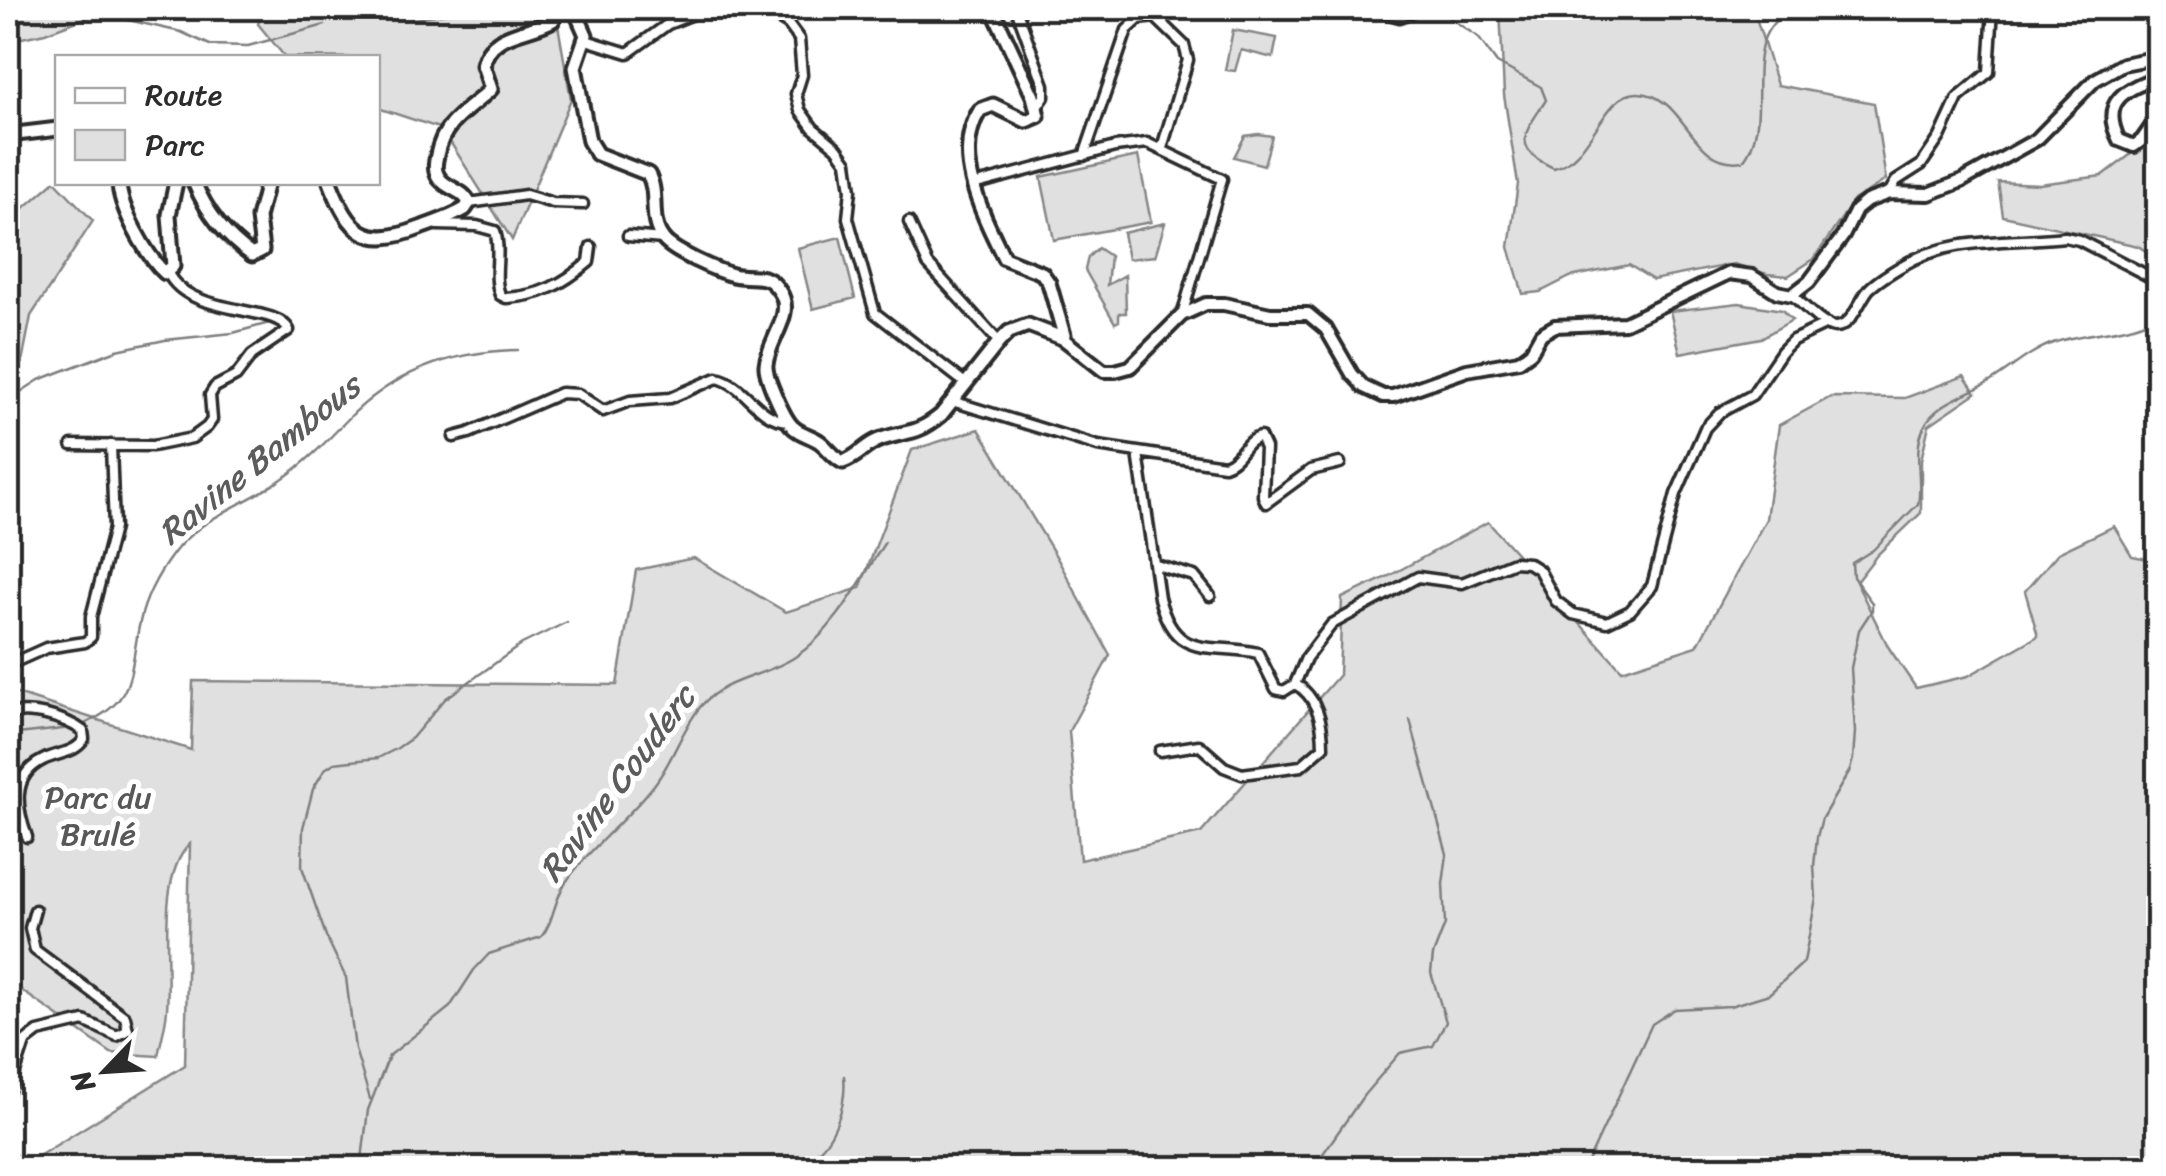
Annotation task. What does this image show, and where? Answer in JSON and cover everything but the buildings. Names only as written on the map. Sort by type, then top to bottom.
[{"type":"main road","points":[[331,185],[348,222],[369,236],[387,238],[452,217],[469,203],[466,195],[437,174],[438,149],[448,126],[491,89],[483,65],[491,48],[505,37],[553,20],[555,8]]},
{"type":"main road","points":[[574,8],[586,40],[574,68],[575,78],[592,148],[607,158],[642,170],[652,180],[653,214],[662,239],[726,273],[761,275],[780,290],[785,310],[772,342],[766,370],[768,382],[793,428],[818,440],[844,462],[879,440],[918,432],[941,415],[1009,332],[1028,325],[1062,338],[1063,322],[1049,283],[1039,271],[1004,258],[973,184],[968,135],[980,110],[994,105],[1026,122],[1038,116],[992,8]]},
{"type":"main road","points":[[1374,8],[1400,14],[1415,8]]},
{"type":"main road","points":[[8,135],[55,129]]},
{"type":"main road","points":[[119,185],[122,204],[154,261],[162,272],[168,273],[172,266],[169,215],[175,185]]},
{"type":"main road","points":[[195,185],[214,218],[243,248],[256,254],[262,250],[258,218],[266,185]]},
{"type":"street","points":[[1016,8],[1044,85],[1044,97],[1037,107]]},
{"type":"street","points":[[1889,193],[1896,182],[1921,164],[1940,137],[1958,98],[1989,72],[1993,8]]},
{"type":"street","points":[[586,40],[628,53],[668,24],[704,11],[778,18],[788,24],[800,39],[803,58],[796,94],[800,110],[813,128],[843,155],[850,170],[848,218],[874,313],[965,382]]},
{"type":"street","points":[[1084,156],[1127,30],[1139,19],[1155,17],[1184,45],[1188,60],[1162,148]]},
{"type":"street","points":[[1792,295],[1809,282],[1826,260],[1856,210],[1878,195],[1929,194],[1962,181],[2037,140],[2095,80],[2124,64],[2158,56]]},
{"type":"street","points":[[2158,76],[2123,92],[2112,120],[2119,140],[2134,146],[2158,116]]},
{"type":"street","points":[[973,184],[1138,143],[1162,148],[1222,179],[1182,315]]},
{"type":"street","points":[[469,203],[526,194],[553,203],[582,204]]},
{"type":"street","points":[[909,222],[928,264],[999,342]]},
{"type":"street","points":[[424,226],[451,224],[496,232],[497,289],[506,298],[548,292],[565,283],[590,262],[591,247]]},
{"type":"street","points":[[628,236],[662,239]]},
{"type":"street","points":[[1062,338],[1104,371],[1122,371],[1182,315],[1206,304],[1270,314],[1308,314],[1320,321],[1364,387],[1383,396],[1394,396],[1467,370],[1519,361],[1532,352],[1540,334],[1554,326],[1625,323],[1730,274],[1752,276],[1777,292],[1792,295],[1827,324],[1837,327],[1846,323],[1870,289],[1898,268],[1963,243],[2065,237],[2079,240],[2158,280]]},
{"type":"street","points":[[72,445],[153,446],[179,442],[199,433],[212,420],[211,391],[236,376],[252,356],[289,330],[281,320],[218,306],[188,294],[172,282],[168,273]]},
{"type":"street","points":[[1138,454],[1161,607],[1180,637],[1200,648],[1258,653],[1278,690],[1287,690],[1295,684],[1306,658],[1332,624],[1418,577],[1462,584],[1514,562],[1528,563],[1539,570],[1556,600],[1572,614],[1607,622],[1630,611],[1652,586],[1676,494],[1705,428],[1719,413],[1752,395],[1794,340],[1827,324]]},
{"type":"street","points":[[454,436],[468,434],[561,393],[578,394],[602,411],[630,401],[670,398],[716,378],[734,385],[770,418],[788,421]]},
{"type":"street","points":[[952,401],[1074,440],[1138,454],[1224,465],[1260,437],[1265,448],[1266,503],[1311,470],[1340,463]]},
{"type":"street","points":[[8,665],[46,648],[85,642],[91,637],[91,617],[114,528],[111,445]]},
{"type":"street","points":[[1156,565],[1194,576],[1210,596]]},
{"type":"street","points":[[1160,751],[1199,744],[1224,767],[1242,774],[1301,766],[1323,747],[1323,732],[1310,694],[1295,684]]},
{"type":"street","points":[[8,715],[16,712],[49,717],[74,724],[83,731],[84,740],[78,748],[32,766],[18,790],[18,814],[27,837]]},
{"type":"street","points":[[8,1094],[25,1042],[38,1032],[84,1021],[117,1036],[128,1030],[125,1017],[34,950],[30,928],[35,910]]},
{"type":"green space","points":[[8,8],[112,8],[45,33],[8,41]]},
{"type":"green space","points":[[263,8],[409,8],[412,19],[475,8],[555,8],[571,99],[512,240],[442,129],[380,109],[380,55],[283,55],[258,24]]},
{"type":"green space","points":[[1500,8],[1753,8],[1777,85],[1874,103],[1886,180],[1854,200],[1814,259],[1788,276],[1734,264],[1653,280],[1629,265],[1570,277],[1540,292],[1523,294],[1509,247],[1518,184],[1504,95]]},
{"type":"green space","points":[[1233,30],[1277,38],[1273,58],[1241,50],[1235,71],[1225,70]]},
{"type":"green space","points":[[2158,134],[2158,259],[2138,246],[2003,216],[1998,182],[2039,184],[2102,176]]},
{"type":"green space","points":[[1245,136],[1272,136],[1264,165],[1234,157]]},
{"type":"green space","points":[[1138,156],[1151,222],[1054,240],[1041,177]]},
{"type":"green space","points":[[55,181],[93,221],[31,316],[8,433],[8,222]]},
{"type":"green space","points":[[1165,223],[1155,256],[1128,259],[1123,233]]},
{"type":"green space","points":[[840,237],[855,298],[813,309],[798,248]]},
{"type":"green space","points":[[1098,248],[1110,256],[1107,285],[1125,275],[1126,313],[1119,313],[1115,323],[1085,270],[1088,257]]},
{"type":"green space","points":[[1739,303],[1782,310],[1792,320],[1761,338],[1680,353],[1670,311]]},
{"type":"green space","name":"Parc du Brulé","points":[[1964,376],[1976,393],[1929,425],[1921,460],[1921,513],[1877,555],[1856,582],[1889,648],[1916,688],[1968,676],[2038,636],[2025,591],[2058,553],[2114,526],[2132,556],[2158,561],[2158,1168],[8,1168],[8,1140],[21,1167],[185,1065],[190,844],[179,858],[169,898],[167,1009],[158,1056],[111,1053],[8,981],[8,691],[191,750],[193,681],[617,685],[636,570],[694,558],[786,612],[860,588],[912,450],[979,429],[1110,655],[1069,731],[1080,860],[1201,833],[1339,675],[1342,598],[1488,522],[1622,670],[1697,646],[1766,519],[1779,425],[1831,397],[1905,398]]},
{"type":"waterway","points":[[99,8],[128,20],[181,32],[210,45],[248,46],[325,25]]},
{"type":"waterway","points":[[1435,8],[1478,37],[1497,63],[1541,87],[1546,100],[1528,129],[1526,145],[1530,153],[1554,168],[1579,152],[1615,103],[1638,93],[1668,105],[1711,154],[1725,161],[1743,161],[1753,143],[1757,122],[1760,55],[1765,36],[1777,20],[1797,8]]},
{"type":"waterway","points":[[1585,1168],[1652,1024],[1675,1009],[1730,1006],[1769,994],[1804,962],[1816,898],[1817,837],[1822,818],[1853,759],[1851,668],[1859,630],[1872,610],[1872,603],[1853,577],[1852,563],[1873,550],[1918,504],[1919,446],[1930,418],[1945,404],[1993,380],[2045,346],[2158,316]]},
{"type":"waterway","points":[[8,400],[39,380],[117,350],[233,333],[273,322]]},
{"type":"waterway","name":"Ravine Bambous","points":[[80,726],[99,717],[121,696],[149,595],[173,554],[196,531],[289,474],[365,403],[404,377],[470,354],[518,350]]},
{"type":"waterway","name":"Ravine Couderc","points":[[361,1168],[368,1110],[389,1056],[450,1007],[489,954],[541,937],[566,882],[654,785],[701,706],[722,689],[783,664],[809,646],[846,604],[885,542]]},
{"type":"waterway","points":[[370,1099],[355,1049],[346,978],[326,936],[302,867],[303,828],[313,789],[325,769],[334,763],[378,758],[396,749],[412,738],[445,699],[522,644],[567,622]]},
{"type":"waterway","points":[[1313,1168],[1364,1095],[1400,1053],[1433,1046],[1446,1022],[1431,973],[1433,955],[1445,924],[1443,884],[1447,854],[1410,720]]},
{"type":"waterway","name":"Ravine Bambous","points":[[8,735],[72,728]]},
{"type":"waterway","points":[[775,1168],[806,1159],[824,1144],[841,1111],[844,1076]]}]
